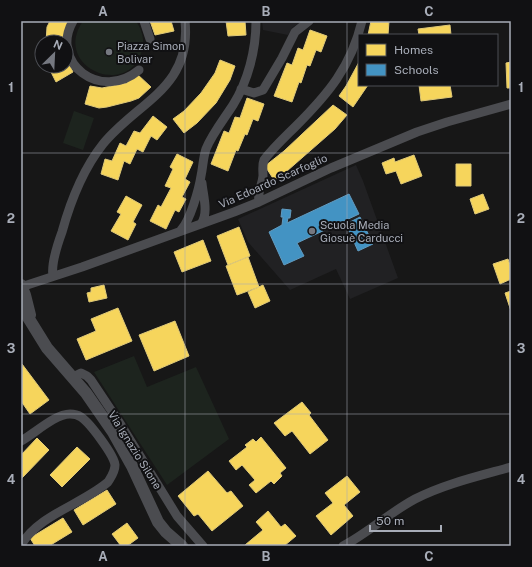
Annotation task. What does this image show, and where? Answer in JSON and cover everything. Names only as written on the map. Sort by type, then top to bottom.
[{"type":"street","points":[[73,21],[68,36],[68,50],[73,63],[82,73],[94,80],[108,82],[122,80],[138,70]]},
{"type":"street","points":[[144,21],[150,39]]},
{"type":"street","points":[[53,276],[56,254],[64,224],[83,178],[94,157],[105,142],[117,129],[158,94],[173,76],[180,61],[184,47],[186,33],[185,21]]},
{"type":"street","points":[[181,230],[186,224],[191,210],[201,178],[204,156],[207,147],[241,89],[253,52],[256,21]]},
{"type":"street","points":[[241,89],[254,93],[262,90],[282,58],[295,32],[309,21]]},
{"type":"street","points":[[359,34],[362,21]]},
{"type":"street","points":[[259,202],[258,194],[263,176],[262,164],[264,160],[317,105],[331,87],[349,57],[358,36]]},
{"type":"street","name":"Via Edoardo Scarfoglio","points":[[21,286],[199,225],[259,202],[331,168],[416,132],[511,104]]},
{"type":"street","points":[[191,210],[191,221],[199,225],[205,217],[201,178]]},
{"type":"street","points":[[205,209],[209,216],[215,219]]},
{"type":"street","name":"Via Ignazio Silone","points":[[21,286],[34,326]]},
{"type":"street","name":"Via Ignazio Silone","points":[[21,306],[47,348],[73,377],[95,405],[120,444],[158,522],[166,532],[182,546]]},
{"type":"street","name":"Via Ignazio Silone","points":[[73,377],[81,373],[91,380],[121,425],[177,516],[203,546]]},
{"type":"street","points":[[21,441],[59,417],[68,414],[77,416],[89,424],[111,455],[115,466],[108,482],[37,526],[27,536],[21,545]]},
{"type":"street","points":[[342,546],[352,541],[404,505],[425,494],[446,486],[511,467]]},
{"type":"street","name":"Via Ignazio Silone","points":[[194,536],[197,546]]},
{"type":"shaded area","name":"Piazza Simon Bolivar","points":[[83,21],[136,21],[141,31],[143,43],[142,50],[134,65],[123,73],[109,75],[96,72],[84,64],[77,52],[76,38]]},
{"type":"shaded area","points":[[262,21],[302,21],[293,27],[288,35],[263,30]]},
{"type":"shaded area","points":[[74,111],[94,118],[83,150],[63,143]]},
{"type":"shaded area","name":"Scuola Media Giosuè Carducci","points":[[356,165],[398,278],[350,299],[336,269],[290,290],[248,242],[238,219]]},
{"type":"shaded area","points":[[134,356],[147,387],[196,367],[229,439],[167,485],[94,372]]},
{"type":"building: Homes","points":[[50,21],[72,21],[68,34],[47,34],[47,27]]},
{"type":"building: Homes","points":[[150,21],[171,21],[174,31],[155,35]]},
{"type":"building: Homes","points":[[226,21],[245,21],[246,35],[228,36]]},
{"type":"building: Homes","points":[[371,21],[389,21],[388,34],[368,34]]},
{"type":"building: Homes","points":[[450,25],[451,34],[419,34],[418,29]]},
{"type":"building: Homes","points":[[310,30],[327,36],[321,52],[316,50],[310,66],[307,65],[301,83],[299,82],[292,102],[274,96],[287,63],[292,65],[298,48],[303,50]]},
{"type":"building: Homes","points":[[220,60],[235,66],[230,80],[216,103],[197,123],[184,133],[173,119],[184,111],[201,93],[215,73]]},
{"type":"building: Homes","points":[[511,62],[511,88],[507,88],[506,63]]},
{"type":"building: Homes","points":[[358,64],[358,86],[367,86],[353,107],[339,96]]},
{"type":"building: Homes","points":[[52,74],[70,74],[56,82]]},
{"type":"building: Homes","points":[[137,74],[151,87],[139,98],[99,108],[85,104],[90,86],[102,88],[127,83]]},
{"type":"building: Homes","points":[[419,86],[450,86],[452,97],[421,101]]},
{"type":"building: Homes","points":[[247,98],[264,104],[258,121],[253,119],[247,135],[245,134],[238,151],[236,150],[228,171],[211,164],[224,131],[229,133],[235,117],[240,118]]},
{"type":"building: Homes","points":[[333,105],[347,115],[335,129],[287,171],[274,180],[265,166],[284,151]]},
{"type":"building: Homes","points":[[153,116],[167,127],[157,140],[151,136],[143,152],[137,149],[130,164],[124,161],[118,180],[101,174],[105,159],[112,161],[120,143],[126,146],[134,131],[140,133]]},
{"type":"building: Homes","points":[[177,154],[193,162],[185,179],[190,182],[182,197],[186,199],[179,212],[175,210],[166,229],[150,221],[158,205],[161,207],[171,188],[165,186],[173,169],[170,167]]},
{"type":"building: Homes","points":[[414,155],[422,176],[401,184],[396,171],[386,174],[382,163],[394,158],[395,162]]},
{"type":"building: Homes","points":[[456,164],[471,164],[471,186],[456,186]]},
{"type":"building: Homes","points":[[483,194],[489,209],[475,214],[470,199]]},
{"type":"building: Homes","points":[[126,196],[142,205],[133,222],[136,224],[128,240],[111,231],[121,214],[117,212]]},
{"type":"building: Homes","points":[[239,227],[250,256],[228,265],[217,236]]},
{"type":"building: Homes","points":[[203,240],[211,261],[182,272],[174,252]]},
{"type":"building: Homes","points":[[248,257],[259,287],[237,295],[226,266]]},
{"type":"building: Homes","points":[[508,259],[511,268],[511,279],[500,284],[493,264]]},
{"type":"building: Homes","points":[[104,285],[107,298],[89,302],[87,293],[91,292],[91,288]]},
{"type":"building: Homes","points":[[263,285],[270,301],[255,308],[248,292]]},
{"type":"building: Homes","points":[[511,291],[511,311],[505,293]]},
{"type":"building: Homes","points":[[118,308],[132,341],[86,360],[77,339],[96,331],[91,319]]},
{"type":"building: Homes","points":[[175,321],[189,356],[154,371],[139,335]]},
{"type":"building: Homes","points":[[22,364],[49,400],[30,414],[21,401]]},
{"type":"building: Homes","points":[[302,402],[311,413],[309,415],[328,440],[310,454],[292,431],[285,436],[274,423]]},
{"type":"building: Homes","points":[[261,437],[286,468],[280,473],[282,476],[274,484],[271,481],[256,493],[249,485],[255,480],[242,465],[236,470],[229,461],[247,447],[245,445],[253,439],[256,442]]},
{"type":"building: Homes","points":[[37,438],[49,450],[22,478],[21,455]]},
{"type":"building: Homes","points":[[77,447],[90,459],[62,487],[50,475]]},
{"type":"building: Homes","points":[[208,471],[227,493],[231,491],[243,506],[212,531],[198,514],[194,516],[178,496]]},
{"type":"building: Homes","points":[[347,476],[360,492],[344,505],[353,516],[331,535],[316,516],[333,503],[325,493]]},
{"type":"building: Homes","points":[[107,490],[116,504],[83,525],[74,510]]},
{"type":"building: Homes","points":[[268,511],[281,527],[285,524],[296,536],[284,546],[246,546],[245,545],[263,530],[256,522]]},
{"type":"building: Homes","points":[[63,518],[72,532],[49,546],[35,546],[30,538]]},
{"type":"building: Homes","points":[[127,523],[138,538],[127,546],[121,546],[112,534]]},
{"type":"building: Schools","points":[[349,194],[359,214],[297,243],[304,256],[284,265],[269,232],[282,225],[282,209],[291,210],[290,218],[288,218],[287,223]]},
{"type":"building: Schools","points":[[360,217],[373,244],[358,251],[346,224]]},
{"type":"place","name":"Piazza Simon Bolivar","points":[[109,52]]},
{"type":"place","name":"Scuola Media Giosuè Carducci","points":[[312,231]]}]
